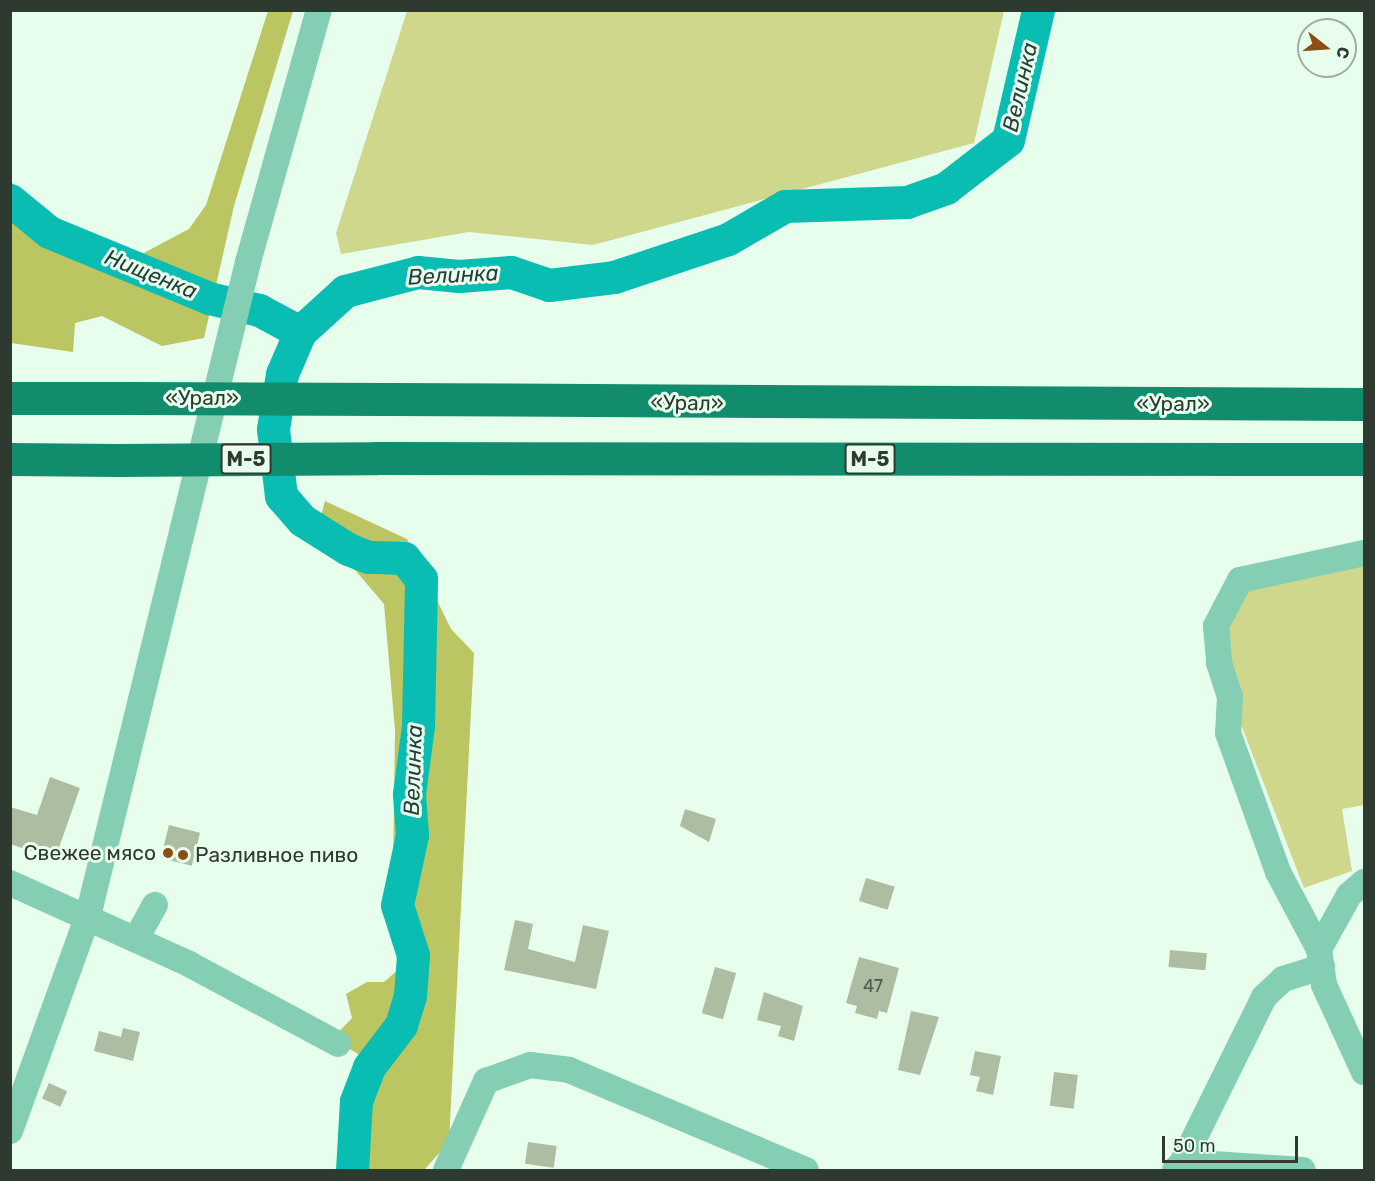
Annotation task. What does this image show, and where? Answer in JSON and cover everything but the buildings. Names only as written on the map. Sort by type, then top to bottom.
[{"type":"highway","name":"«Урал»","points":[[10,398],[1365,404]]},
{"type":"highway","name":"М-5","points":[[10,459],[1365,459]]},
{"type":"street","points":[[10,1131],[88,916],[248,262],[319,10]]},
{"type":"street","points":[[1365,554],[1240,580],[1216,626],[1219,663],[1230,696],[1228,733],[1278,872],[1321,958],[1324,985],[1365,1072]]},
{"type":"street","points":[[1303,1170],[1178,1167],[1263,997],[1283,979],[1321,958],[1349,895],[1365,882]]},
{"type":"street","points":[[10,883],[136,939],[338,1044]]},
{"type":"street","points":[[136,939],[155,905]]},
{"type":"street","points":[[446,1170],[486,1081],[530,1065],[569,1070],[806,1170]]},
{"type":"green space","points":[[407,10],[1004,11],[974,143],[593,245],[469,232],[341,254],[336,233]]},
{"type":"green space","points":[[268,11],[293,11],[234,206],[204,338],[162,346],[102,316],[75,323],[73,352],[11,343],[11,182],[64,224],[140,255],[189,229],[206,205]]},
{"type":"green space","points":[[325,501],[407,539],[451,629],[474,653],[449,1142],[424,1170],[341,1170],[360,1055],[332,1039],[352,1018],[346,994],[367,982],[384,982],[399,969],[393,868],[395,730],[384,604],[355,570],[314,541]]},
{"type":"green space","points":[[1364,553],[1364,805],[1342,809],[1352,871],[1304,888],[1230,696],[1224,602],[1233,587]]},
{"type":"waterway","name":"Велинка","points":[[352,1170],[356,1101],[369,1067],[401,1025],[410,996],[413,955],[397,905],[412,835],[409,794],[418,726],[421,579],[404,558],[368,557],[348,549],[302,520],[281,496],[273,429],[282,374],[300,332],[345,291],[418,272],[459,276],[511,272],[549,285],[614,277],[728,239],[785,206],[907,202],[946,188],[1008,140],[1038,10]]},
{"type":"waterway","name":"Нищенка","points":[[10,200],[49,232],[209,298],[259,310],[300,332]]},
{"type":"place","name":"Свежее мясо","points":[[168,853]]},
{"type":"place","name":"Разливное пиво","points":[[183,855]]}]
